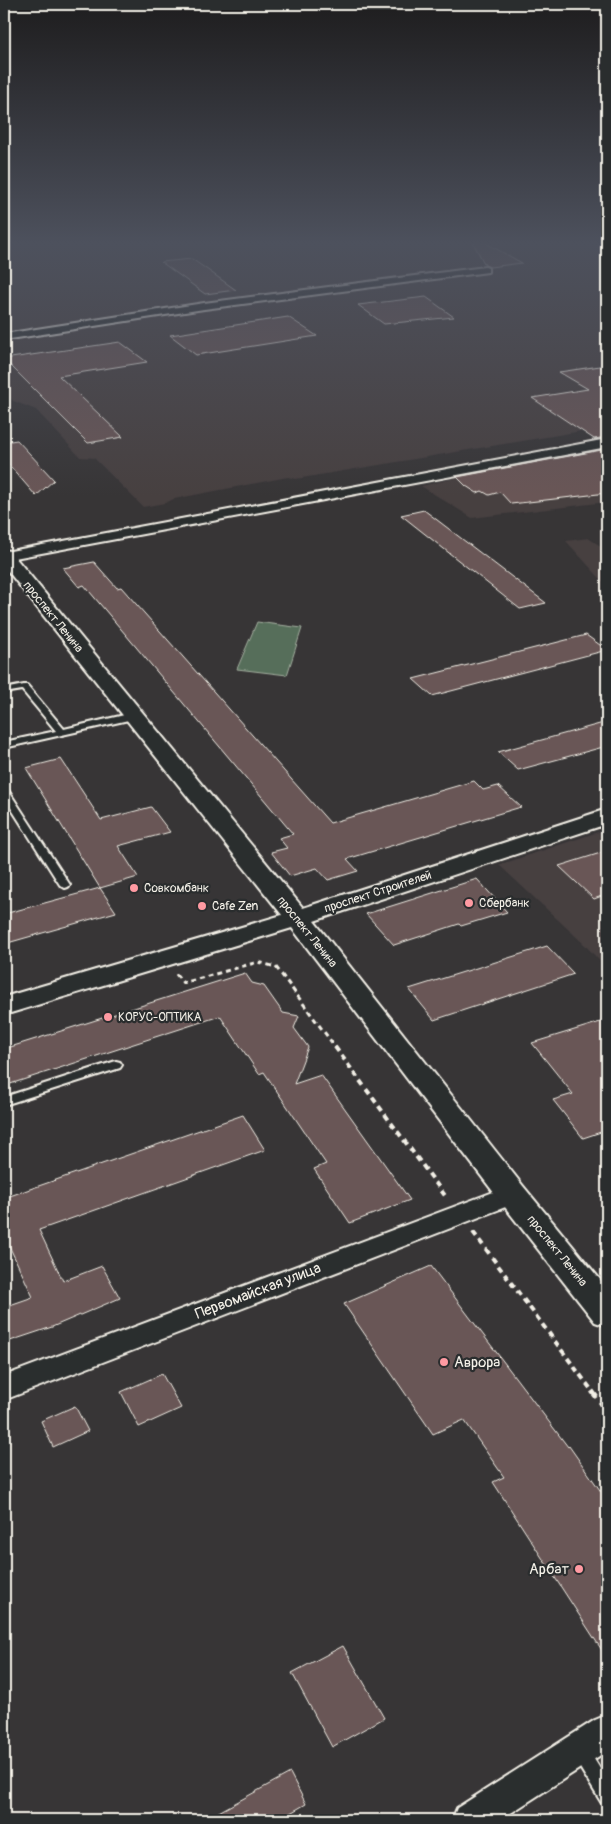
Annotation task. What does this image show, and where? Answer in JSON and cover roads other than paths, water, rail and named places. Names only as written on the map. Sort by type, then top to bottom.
[{"type":"street","points":[[4,337],[74,326]]},
{"type":"street","points":[[4,555],[607,443]]},
{"type":"street","name":"проспект Ленина","points":[[4,555],[296,919],[313,937],[512,1194],[607,1312]]},
{"type":"street","name":"проспект Строителей","points":[[4,1006],[166,960],[607,816]]},
{"type":"street","name":"Первомайская улица","points":[[4,1388],[458,1213],[512,1194]]},
{"type":"street","points":[[469,1820],[607,1732]]},
{"type":"lane","points":[[4,691],[24,687],[62,732]]},
{"type":"lane","points":[[4,745],[133,716]]},
{"type":"lane","points":[[4,790],[65,886]]},
{"type":"lane","points":[[4,1101],[116,1065]]},
{"type":"lane","points":[[579,1750],[607,1796]]},
{"type":"place","name":"Совкомбанк","points":[[134,888]]},
{"type":"place","name":"Сбербанк","points":[[469,903]]},
{"type":"place","name":"Cafe Zen","points":[[202,906]]},
{"type":"place","name":"КОРУС-ОПТИКА","points":[[108,1017]]},
{"type":"place","name":"Аврора","points":[[444,1362]]},
{"type":"place","name":"Арбат","points":[[579,1569]]}]
